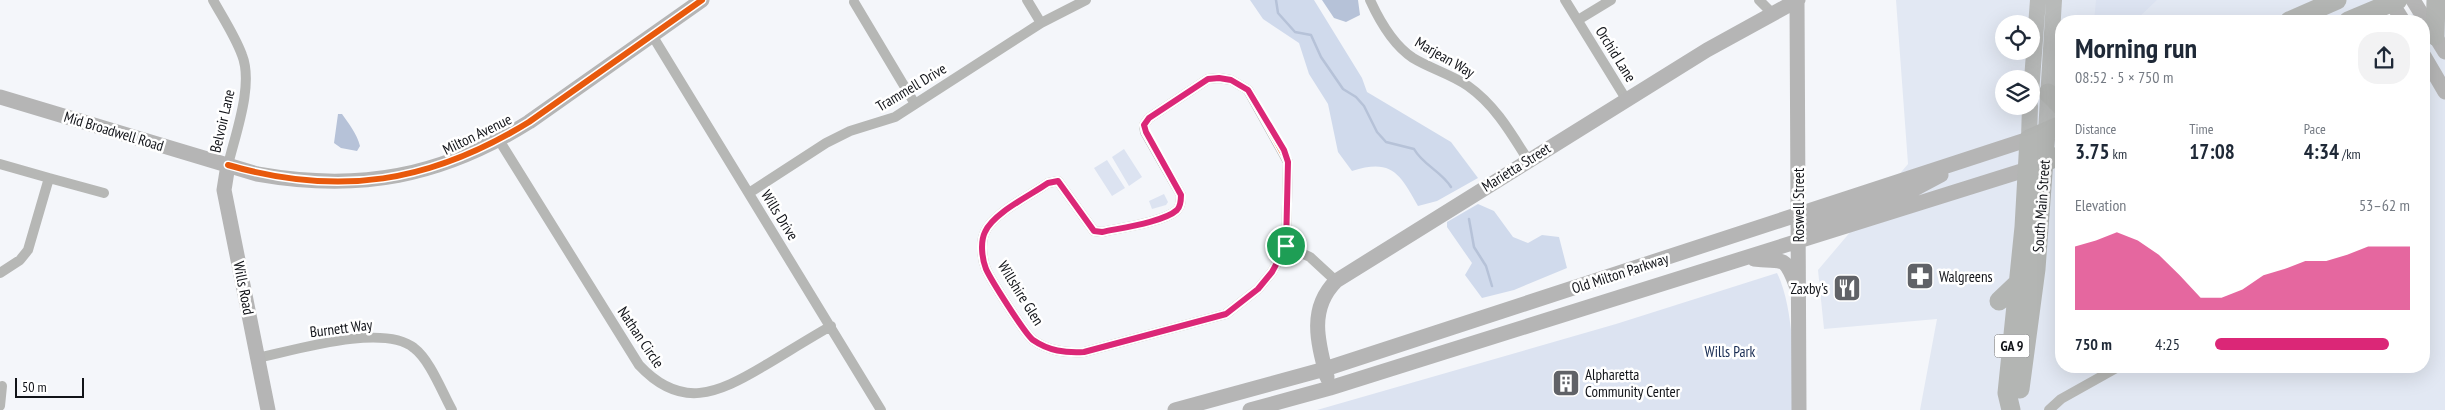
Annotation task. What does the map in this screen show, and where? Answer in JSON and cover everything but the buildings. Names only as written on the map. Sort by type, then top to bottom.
[{"type":"highway","points":[[2303,15],[2337,0]]},
{"type":"highway","points":[[2435,36],[2436,0]]},
{"type":"highway","points":[[2362,15],[2393,1]]},
{"type":"highway","points":[[2029,139],[2054,128]]},
{"type":"highway","name":"South Main Street","points":[[2011,410],[2007,393],[2019,282],[2036,166],[2054,128]]},
{"type":"highway","name":"South Main Street","points":[[2011,410],[2018,395],[2029,323],[2036,166],[2029,139]]},
{"type":"highway","name":"Old Milton Parkway","points":[[2036,166],[2055,158]]},
{"type":"highway","points":[[1999,301],[2019,282]]},
{"type":"main road","name":"South Main Street","points":[[2038,0],[2047,97],[2054,128]]},
{"type":"main road","name":"South Main Street","points":[[2047,97],[2054,0]]},
{"type":"main road","name":"South Main Street","points":[[2029,139],[2030,115]]},
{"type":"street","name":"Belvoir Lane","points":[[213,0],[243,56],[246,83],[241,114],[228,165]]},
{"type":"street","name":"Milton Avenue","points":[[228,165],[291,180],[326,182],[362,181],[397,177],[432,168],[466,156],[499,140],[702,0]]},
{"type":"street","points":[[1027,0],[1041,22]]},
{"type":"street","name":"Trammell Drive","points":[[748,193],[826,143],[850,131],[882,122],[915,104],[1041,22],[1086,0]]},
{"type":"street","name":"Marjean Way","points":[[1370,0],[1397,45],[1414,58],[1459,80],[1479,95],[1501,118],[1528,160]]},
{"type":"street","name":"Orchid Lane","points":[[1565,0],[1626,99]]},
{"type":"street","points":[[1578,20],[1611,0]]},
{"type":"street","points":[[1759,0],[1772,13]]},
{"type":"street","name":"Marietta Street","points":[[1330,388],[1317,334],[1317,318],[1324,295],[1336,281],[1626,99],[1772,13],[1798,0]]},
{"type":"street","name":"Roswell Street","points":[[1798,0],[1800,410]]},
{"type":"street","points":[[2412,0],[2422,15]]},
{"type":"street","points":[[2393,1],[2400,15]]},
{"type":"street","points":[[854,2],[915,104]]},
{"type":"street","points":[[2430,28],[2445,52]]},
{"type":"street","name":"Wills Drive","points":[[652,35],[881,410]]},
{"type":"street","points":[[2430,66],[2445,92]]},
{"type":"street","name":"Willshire Glen","points":[[1219,78],[1231,80],[1248,90],[1286,156],[1288,162],[1286,246],[1272,272],[1258,289],[1226,314],[1084,352],[1066,353],[1050,349],[1031,338],[986,269],[982,250],[984,233],[992,220],[1048,183],[1058,181],[1094,231],[1102,232],[1166,216],[1178,209],[1181,195],[1146,132],[1144,125],[1149,118],[1208,79],[1219,78]]},
{"type":"street","name":"Mid Broadwell Road","points":[[0,97],[228,165]]},
{"type":"street","points":[[1799,227],[1911,191],[1938,177],[1954,164],[2029,139]]},
{"type":"street","name":"Nathan Circle","points":[[499,140],[639,365],[649,377],[662,387],[690,396],[718,392],[830,326]]},
{"type":"street","points":[[0,164],[104,193]]},
{"type":"street","name":"Wills Road","points":[[228,165],[224,190],[268,410]]},
{"type":"street","name":"Old Milton Parkway","points":[[1175,410],[1325,369],[1799,227],[2036,166]]},
{"type":"street","points":[[0,273],[20,260],[28,250],[49,178]]},
{"type":"street","name":"Old Milton Parkway","points":[[1250,410],[1330,388],[1743,258],[1799,227]]},
{"type":"street","points":[[1286,246],[1310,257],[1336,281]]},
{"type":"street","points":[[1743,258],[1772,258],[1783,262],[1789,268],[1798,290]]},
{"type":"street","name":"Burnett Way","points":[[258,358],[340,340],[391,338],[414,348],[429,367],[452,410]]},
{"type":"street","points":[[2049,410],[2060,399],[2107,373]]},
{"type":"street","points":[[0,406],[2,386]]},
{"type":"shaded area","points":[[1250,0],[1314,0],[1362,78],[1367,92],[1451,142],[1478,178],[1437,201],[1418,206],[1400,177],[1386,168],[1377,166],[1352,171],[1338,152],[1328,104],[1309,74],[1299,43],[1263,19]]},
{"type":"shaded area","points":[[1322,0],[1358,0],[1360,15],[1346,22],[1334,18]]},
{"type":"shaded area","points":[[1896,0],[2375,0],[2383,15],[2055,15],[2055,373],[2430,373],[2430,15],[2411,15],[2445,0],[2445,410],[1920,410],[1937,319],[1824,329],[1818,270],[1908,164]]},
{"type":"shaded area","points":[[338,114],[342,114],[355,133],[360,146],[357,151],[341,148],[334,143]]},
{"type":"shaded area","points":[[1478,204],[1494,211],[1513,237],[1528,243],[1542,235],[1559,237],[1567,268],[1514,290],[1482,298],[1465,275],[1472,263],[1447,227],[1447,222]]},
{"type":"green space","points":[[2096,0],[2157,0],[2141,15],[2095,15]]},
{"type":"green space","points":[[1124,149],[1142,177],[1129,186],[1112,157]]},
{"type":"green space","points":[[1107,160],[1125,188],[1112,196],[1094,168]]},
{"type":"green space","points":[[1164,194],[1168,202],[1166,205],[1152,209],[1149,201]]},
{"type":"green space","name":"Wills Park","points":[[1777,273],[1783,287],[1790,321],[1795,410],[1317,410],[1616,324]]},
{"type":"waterway","points":[[1276,0],[1278,13],[1295,32],[1311,35],[1321,57],[1343,89],[1356,97],[1364,106],[1377,132],[1386,142],[1414,149],[1451,187]]},
{"type":"waterway","points":[[1469,219],[1474,247],[1486,266],[1492,286]]},
{"type":"cycle path","points":[[228,165],[269,175],[346,182],[420,171],[456,159],[492,143],[529,122],[702,0]]},
{"type":"cycle path","points":[[1219,78],[1231,80],[1248,90],[1288,162],[1286,246],[1272,272],[1258,289],[1226,314],[1084,352],[1057,350],[1045,347],[1033,340],[1016,318],[986,269],[982,245],[983,236],[989,225],[1013,205],[1048,183],[1058,181],[1094,231],[1102,232],[1130,226],[1171,214],[1179,207],[1181,195],[1145,132],[1144,125],[1149,118],[1208,79],[1219,78]]},
{"type":"place","name":"Walgreens","points":[[1920,276]]},
{"type":"place","name":"Zaxby's","points":[[1847,288]]},
{"type":"place","name":"Alpharetta Community Center","points":[[1566,383]]},
{"type":"route","points":[[1219,78],[1231,80],[1248,90],[1284,150],[1288,162],[1288,228],[1286,246],[1272,272],[1258,289],[1226,314],[1084,352],[1066,353],[1050,349],[1031,338],[986,269],[982,250],[984,233],[992,220],[1048,183],[1058,181],[1066,189],[1094,231],[1102,232],[1166,216],[1178,209],[1181,195],[1146,132],[1144,125],[1149,118],[1208,79],[1219,78]]}]
